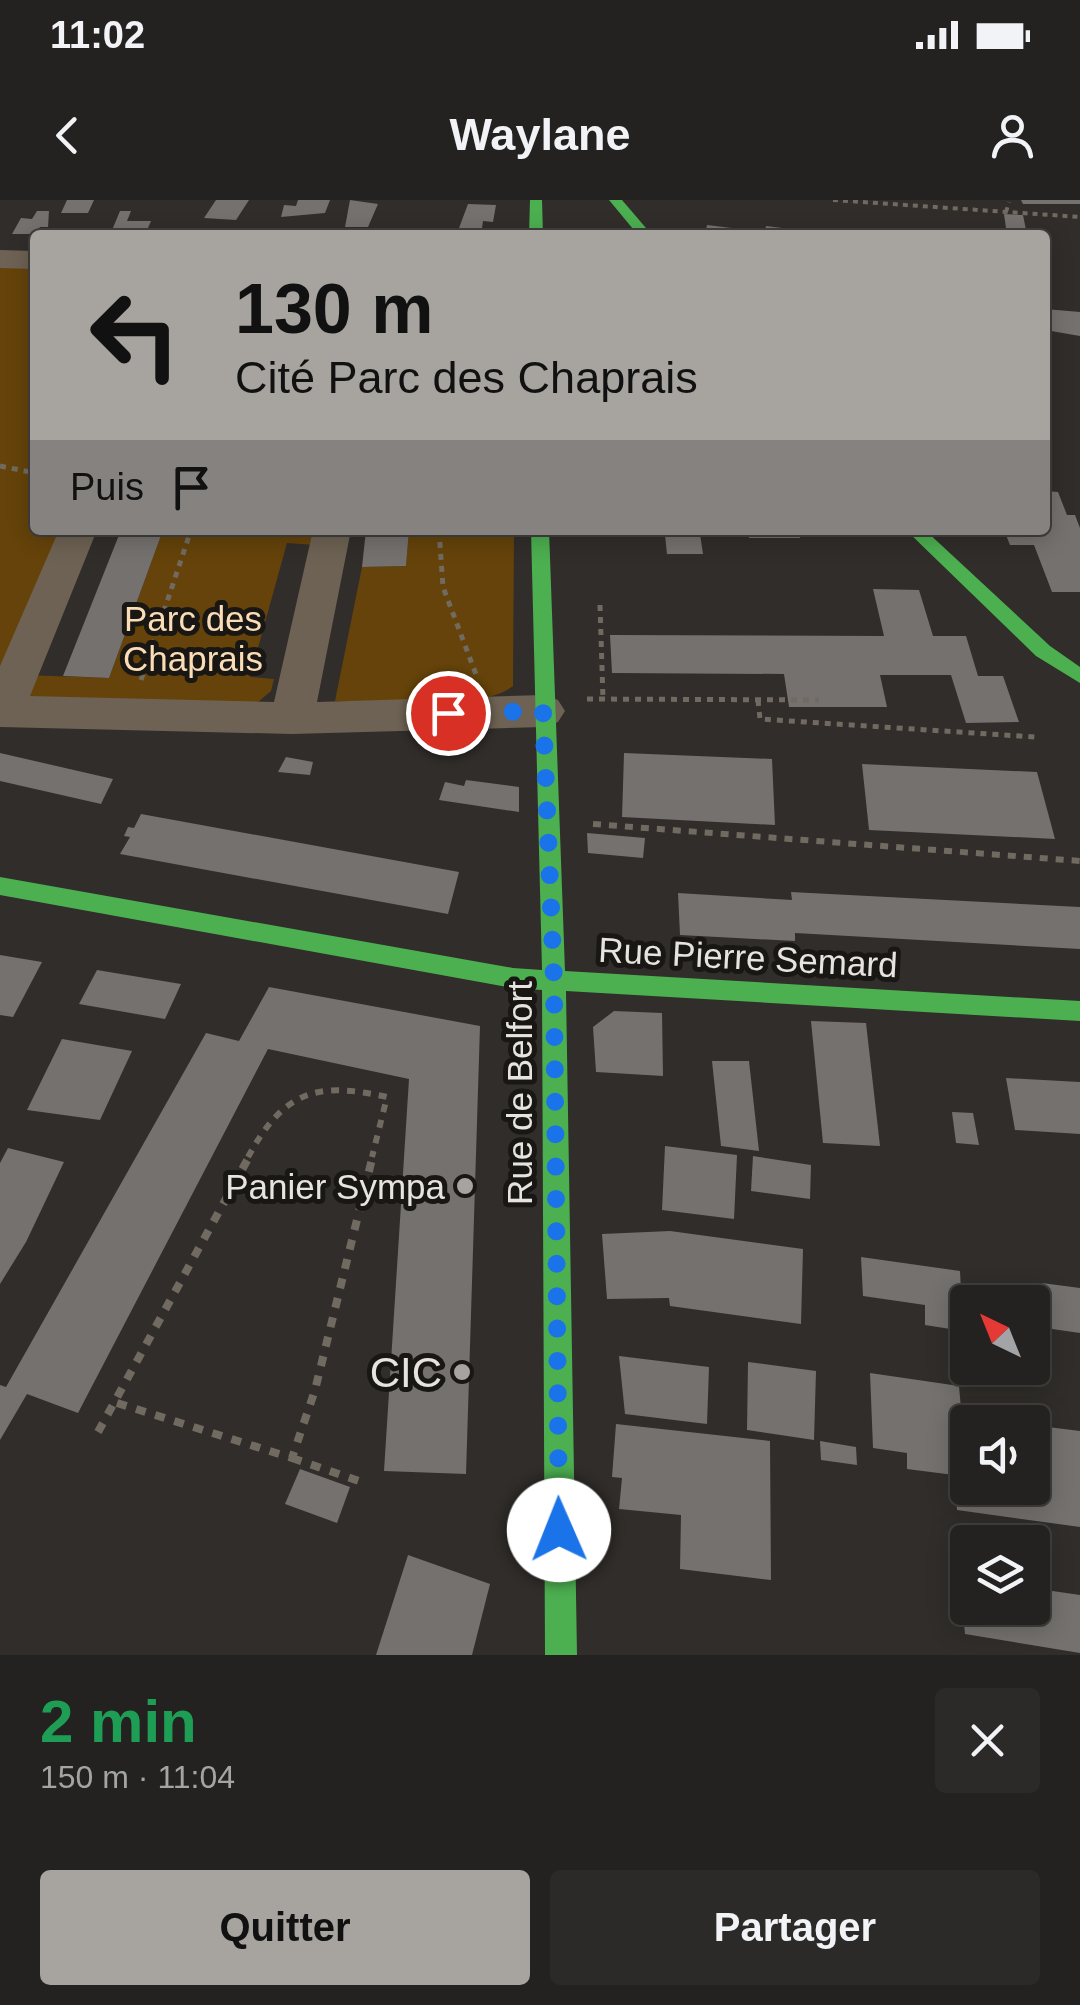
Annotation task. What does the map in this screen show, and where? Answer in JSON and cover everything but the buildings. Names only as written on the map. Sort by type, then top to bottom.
[{"type":"street","points":[[528,200],[536,200],[536,230]]},
{"type":"street","points":[[615,200],[641,230]]},
{"type":"street","points":[[0,260],[30,260]]},
{"type":"street","points":[[76,535],[1,712],[124,718],[292,718],[560,705]]},
{"type":"street","points":[[292,718],[331,535]]},
{"type":"street","name":"Rue de Belfort","points":[[541,535],[560,705],[547,820],[554,981],[560,1655]]},
{"type":"street","points":[[920,535],[1023,633],[1080,676]]},
{"type":"street","name":"Rue Pierre Semard","points":[[0,886],[512,978],[1080,1010]]},
{"type":"path","points":[[833,200],[1080,217]]},
{"type":"path","points":[[1006,212],[1009,202]]},
{"type":"path","points":[[0,466],[30,472]]},
{"type":"path","points":[[124,718],[146,668],[189,535]]},
{"type":"path","points":[[439,535],[436,562],[444,600],[487,711]]},
{"type":"path","points":[[600,605],[603,699]]},
{"type":"path","points":[[560,705],[603,699],[818,700]]},
{"type":"path","points":[[758,700],[760,720],[1035,737]]},
{"type":"path","points":[[547,820],[1080,861]]},
{"type":"path","points":[[98,1432],[262,1132],[289,1101],[308,1089],[336,1085],[387,1097],[315,1390],[292,1458]]},
{"type":"path","points":[[117,1403],[362,1482]]},
{"type":"green space","name":"Parc des Chaprais","points":[[30,266],[30,535],[60,535],[0,672],[0,267]]},
{"type":"green space","name":"Parc des Chaprais","points":[[161,535],[316,535],[315,545],[287,543],[250,677],[274,679],[271,691],[257,703],[31,700],[24,675],[109,678]]},
{"type":"green space","points":[[409,535],[514,535],[513,686],[498,694],[454,702],[335,701],[362,567],[406,566]]},
{"type":"traffic: fast","points":[[536,200],[536,230]]},
{"type":"traffic: fast","points":[[615,200],[641,230]]},
{"type":"traffic: fast","points":[[540,535],[554,981],[561,1655]]},
{"type":"traffic: fast","points":[[920,535],[1043,651],[1080,676]]},
{"type":"traffic: fast","points":[[0,886],[513,978],[1080,1011]]},
{"type":"place","name":"Panier Sympa","points":[[465,1186]]},
{"type":"place","name":"CIC","points":[[462,1372]]},
{"type":"route","points":[[448,713],[543,711],[554,981],[559,1530]]}]
